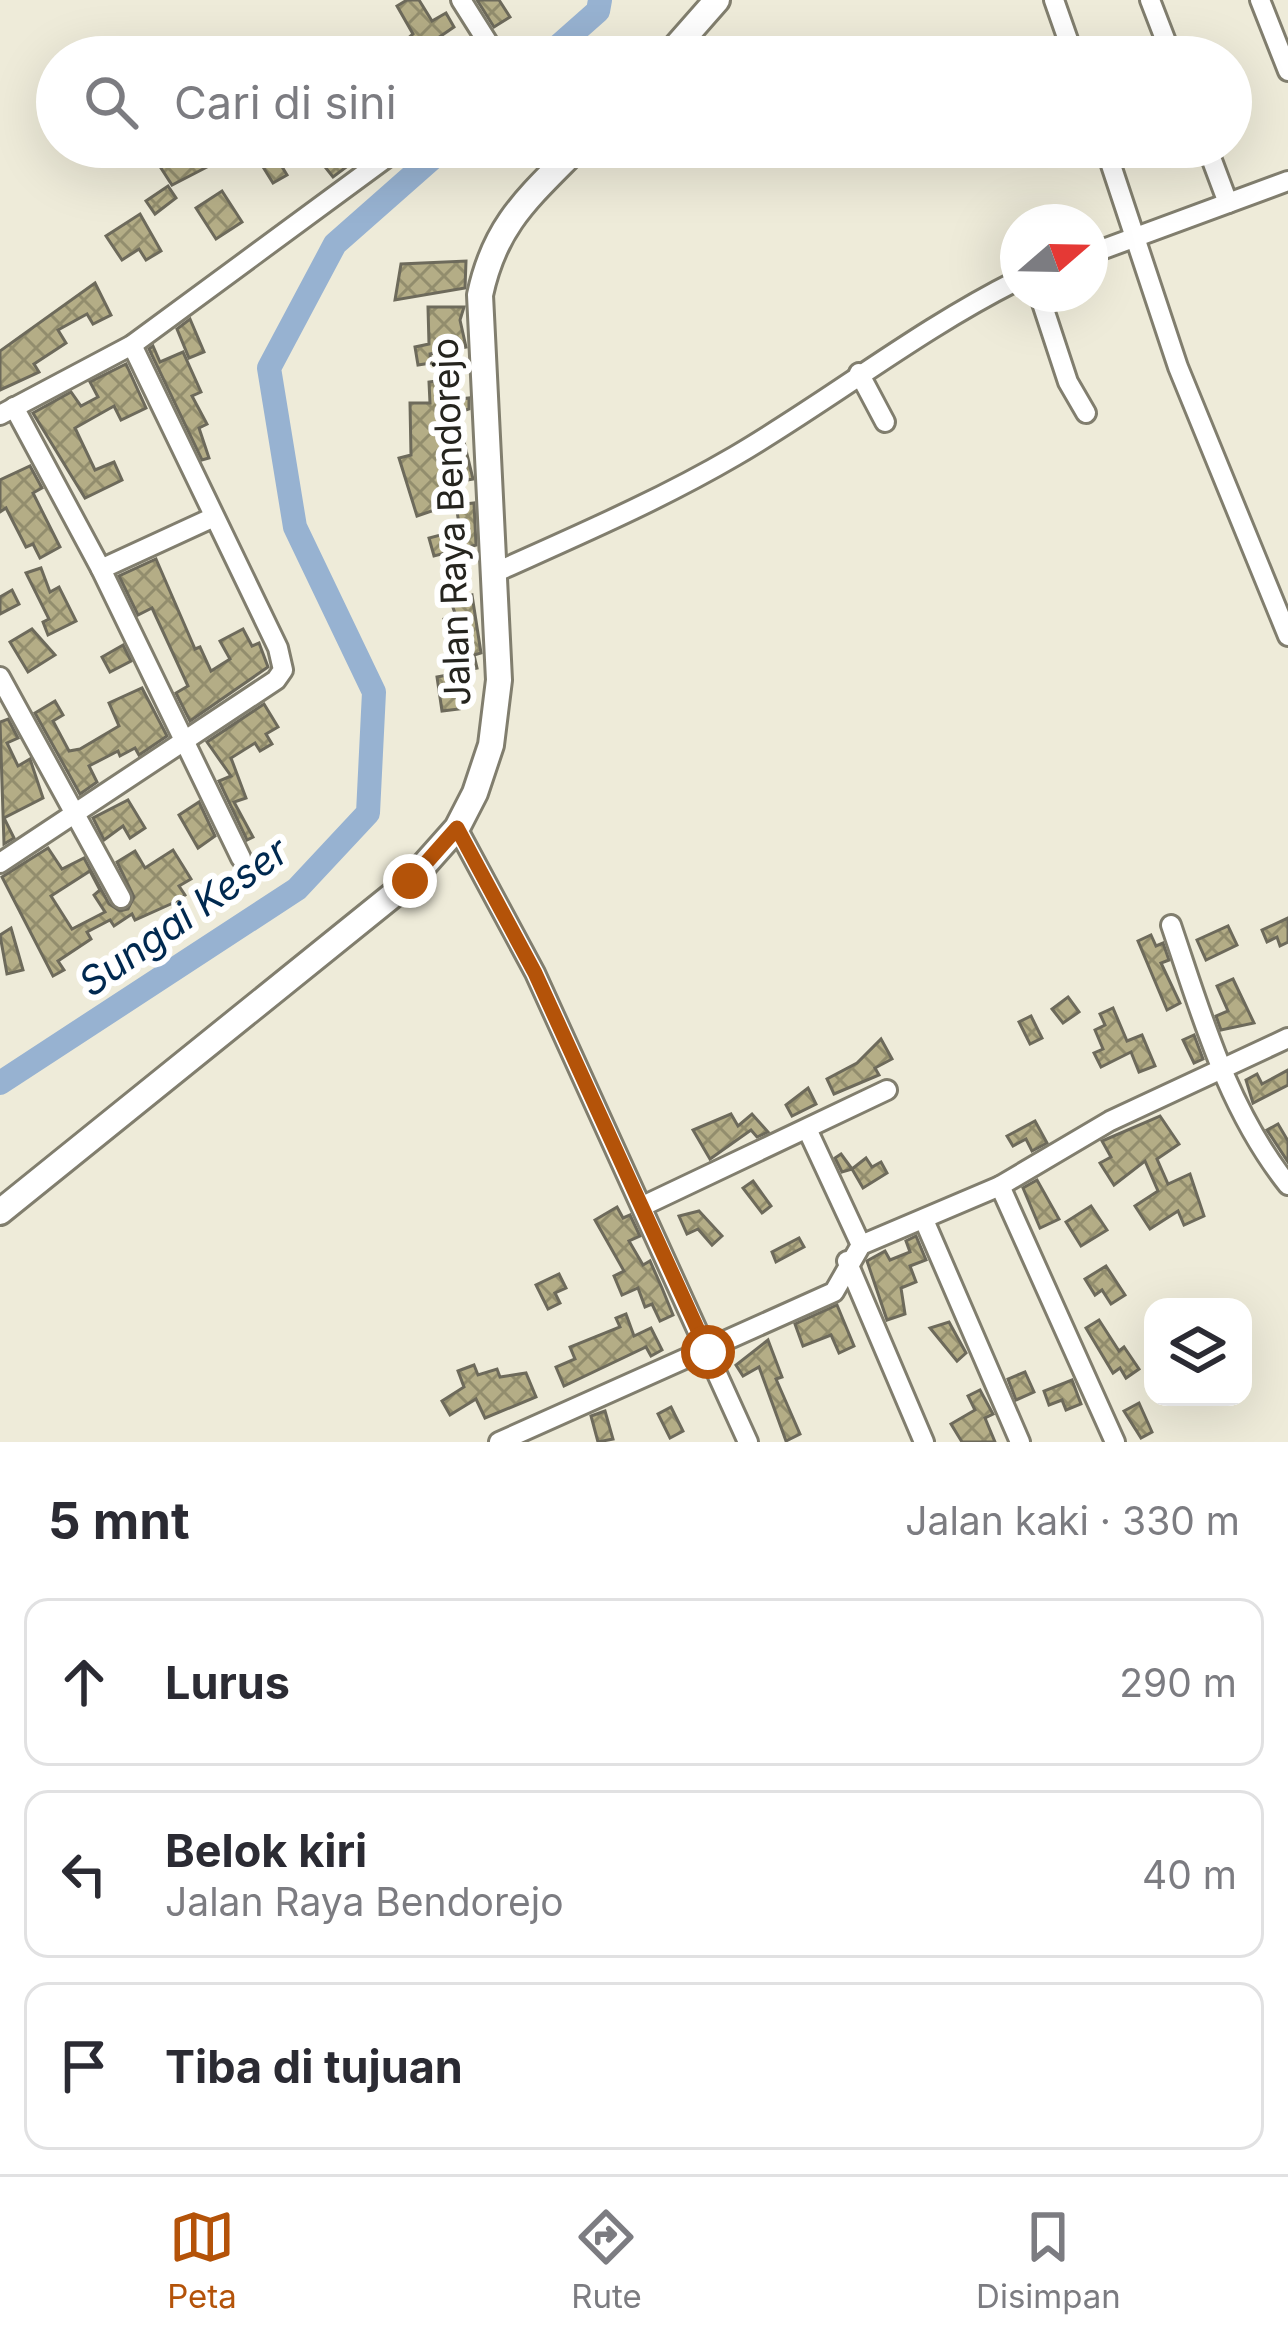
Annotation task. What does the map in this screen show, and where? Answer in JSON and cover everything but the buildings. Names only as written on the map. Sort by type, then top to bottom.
[{"type":"main road","points":[[685,36],[717,0]]},
{"type":"main road","name":"Jalan Raya Bendorejo","points":[[0,1213],[410,881],[457,828],[490,746],[499,680],[480,295],[489,253],[510,217],[558,168]]},
{"type":"street","points":[[461,0],[484,36]]},
{"type":"street","points":[[1054,0],[1067,36]]},
{"type":"street","points":[[1150,0],[1164,36]]},
{"type":"street","points":[[1260,0],[1288,71]]},
{"type":"street","points":[[242,857],[100,569],[7,411],[132,345],[372,168]]},
{"type":"street","points":[[1112,168],[1178,367],[1288,636]]},
{"type":"street","points":[[1215,168],[1228,202]]},
{"type":"street","points":[[1108,248],[1288,181]]},
{"type":"street","points":[[494,573],[661,497],[769,435],[918,333],[1000,290]]},
{"type":"street","points":[[1045,312],[1068,382],[1086,413]]},
{"type":"street","points":[[0,863],[183,737],[276,680],[283,670],[278,648],[132,345]]},
{"type":"street","points":[[859,373],[885,422]]},
{"type":"street","points":[[100,569],[214,517]]},
{"type":"street","points":[[0,677],[122,898]]},
{"type":"street","points":[[457,828],[535,973],[645,1204],[748,1442]]},
{"type":"street","points":[[1171,925],[1220,1071],[1259,1148],[1288,1185]]},
{"type":"street","points":[[499,1442],[834,1292],[847,1261],[861,1245],[1000,1186],[1110,1121],[1288,1038]]},
{"type":"street","points":[[645,1204],[887,1090]]},
{"type":"street","points":[[808,1131],[861,1245]]},
{"type":"street","points":[[1000,1186],[1115,1442]]},
{"type":"street","points":[[923,1220],[1020,1442]]},
{"type":"street","points":[[847,1261],[924,1442]]},
{"type":"waterway","name":"Sungai Keser","points":[[570,36],[598,11],[600,0]]},
{"type":"waterway","name":"Sungai Keser","points":[[0,1083],[297,889],[368,813],[374,692],[295,527],[269,368],[335,244],[421,168]]},
{"type":"route","points":[[410,881],[457,828],[535,973],[645,1204],[708,1352]]}]
